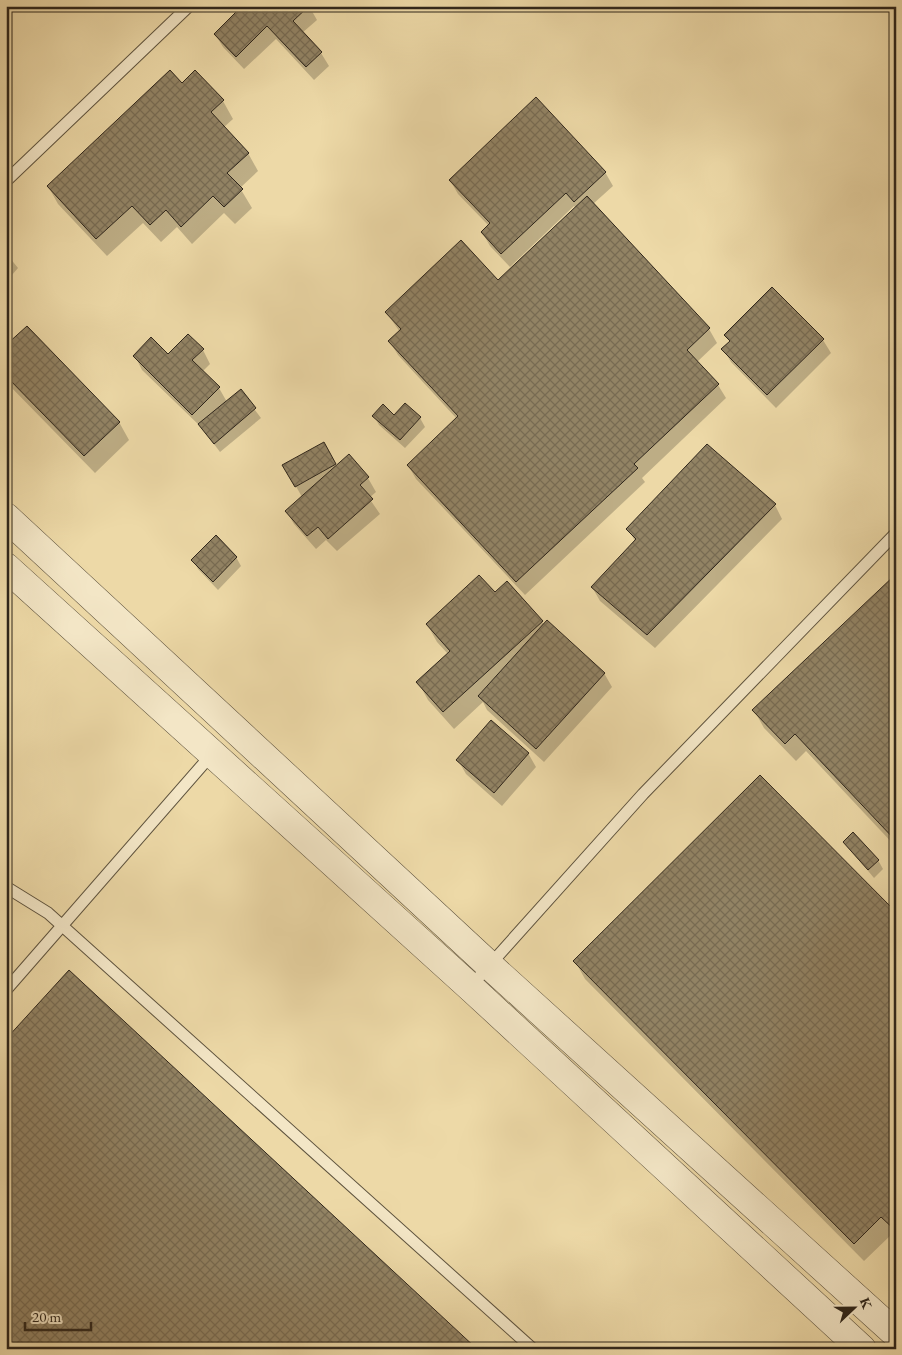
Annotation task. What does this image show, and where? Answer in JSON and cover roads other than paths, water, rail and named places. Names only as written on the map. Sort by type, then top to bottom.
[{"type":"street","points":[[6,517],[489,965],[896,1334]]},
{"type":"street","points":[[6,567],[470,987],[862,1349]]},
{"type":"lane","points":[[6,181],[189,6]]},
{"type":"lane","points":[[470,987],[643,794],[896,533]]},
{"type":"lane","points":[[6,990],[213,753]]},
{"type":"lane","points":[[8,892],[40,908],[61,926],[533,1349]]}]
